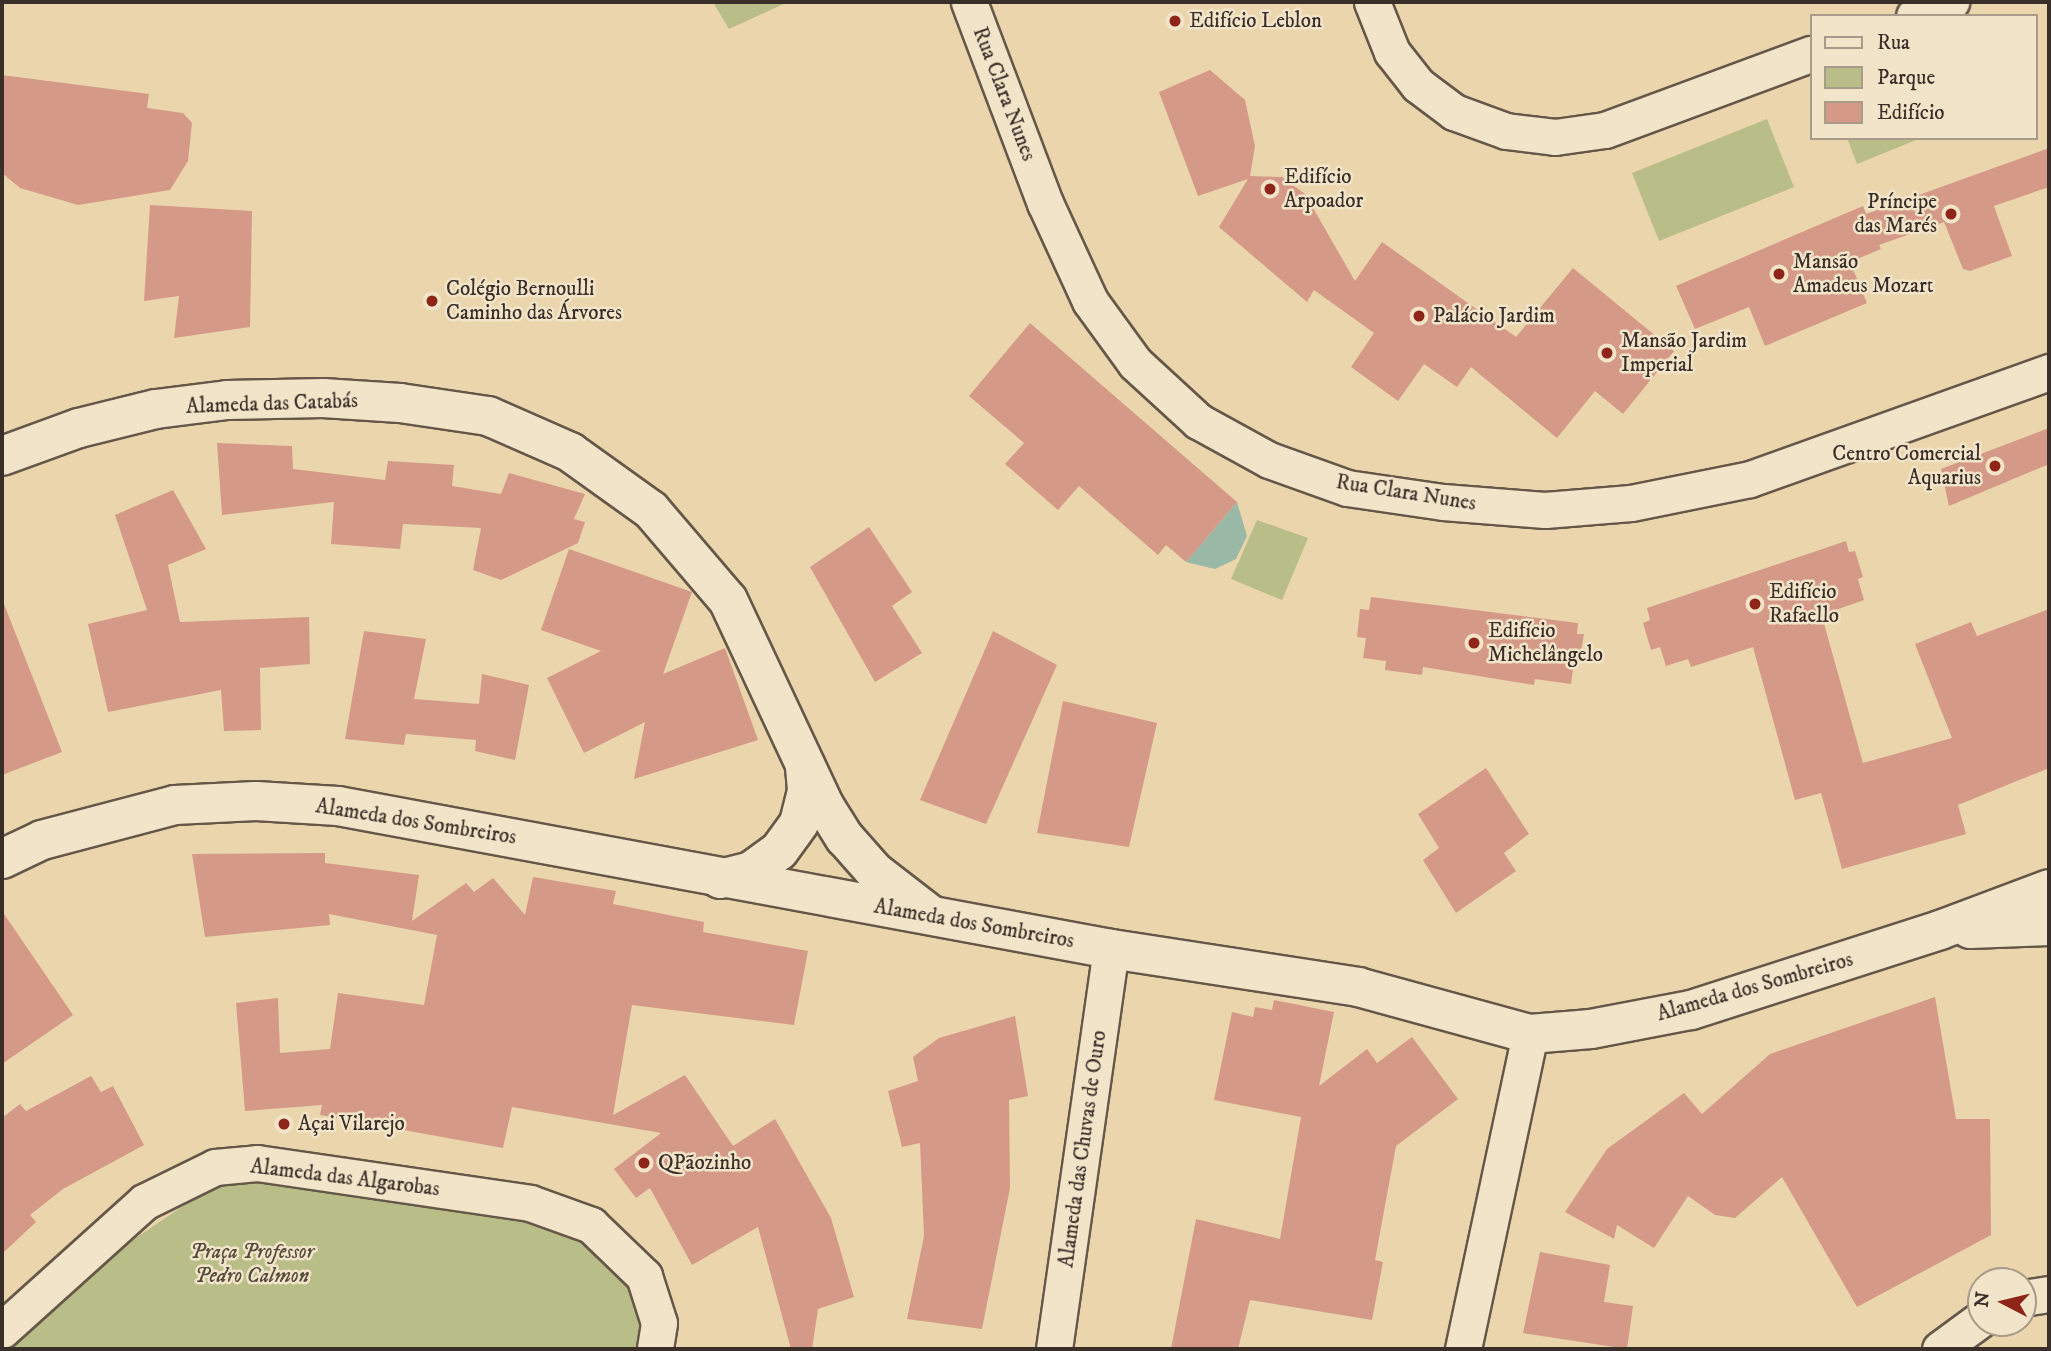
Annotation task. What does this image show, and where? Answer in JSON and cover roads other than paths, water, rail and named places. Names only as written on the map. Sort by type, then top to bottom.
[{"type":"street","name":"Rua Clara Nunes","points":[[968,2],[1045,203],[1084,289],[1135,363],[1198,421],[1269,460],[1347,488],[1443,502],[1545,510],[1631,503],[1750,479],[2049,372]]},
{"type":"street","points":[[1372,2],[1392,51],[1418,85],[1454,112],[1506,131],[1555,136],[1605,131],[1810,54]]},
{"type":"street","points":[[1918,14],[1951,2]]},
{"type":"street","name":"Alameda das Catabás","points":[[2,456],[131,415],[227,400],[323,398],[400,403],[488,416],[570,452],[651,510],[728,600],[804,756],[824,805],[845,838],[875,872],[932,916]]},
{"type":"street","name":"Alameda das Catabás","points":[[718,879],[751,871],[786,842],[799,823],[807,790],[804,756]]},
{"type":"street","name":"Alameda dos Sombreiros","points":[[2,859],[42,840],[175,804],[257,800],[338,806],[718,879],[1111,949],[1358,987],[1530,1034],[1591,1029],[1691,1010],[1940,930],[2049,889]]},
{"type":"street","name":"Alameda dos Sombreiros","points":[[1940,930],[2049,926]]},
{"type":"street","name":"Alameda das Chuvas de Ouro","points":[[1054,1349],[1111,949]]},
{"type":"street","points":[[1463,1349],[1530,1034]]},
{"type":"street","name":"Alameda das Algarobas","points":[[2,1330],[144,1202],[215,1167],[257,1163],[530,1203],[591,1225],[644,1276],[659,1322],[655,1349]]},
{"type":"street","points":[[1940,1349],[1967,1329]]},
{"type":"place","name":"Edifício Leblon","points":[[1175,21]]},
{"type":"place","name":"Edifício Arpoador","points":[[1270,189]]},
{"type":"place","name":"Príncipe das Marés","points":[[1951,214]]},
{"type":"place","name":"Mansão Amadeus Mozart","points":[[1779,274]]},
{"type":"place","name":"Colégio Bernoulli Caminho das Árvores","points":[[432,301]]},
{"type":"place","name":"Palácio Jardim","points":[[1419,316]]},
{"type":"place","name":"Mansão Jardim Imperial","points":[[1607,353]]},
{"type":"place","name":"Centro Comercial Aquarius","points":[[1995,466]]},
{"type":"place","name":"Edifício Rafaello","points":[[1755,604]]},
{"type":"place","name":"Edifício Michelângelo","points":[[1474,643]]},
{"type":"place","name":"Açai Vilarejo","points":[[284,1124]]},
{"type":"place","name":"QPãozinho","points":[[644,1163]]},
{"type":"park label","name":"Praça Professor Pedro Calmon","points":[[252,1264]]}]
